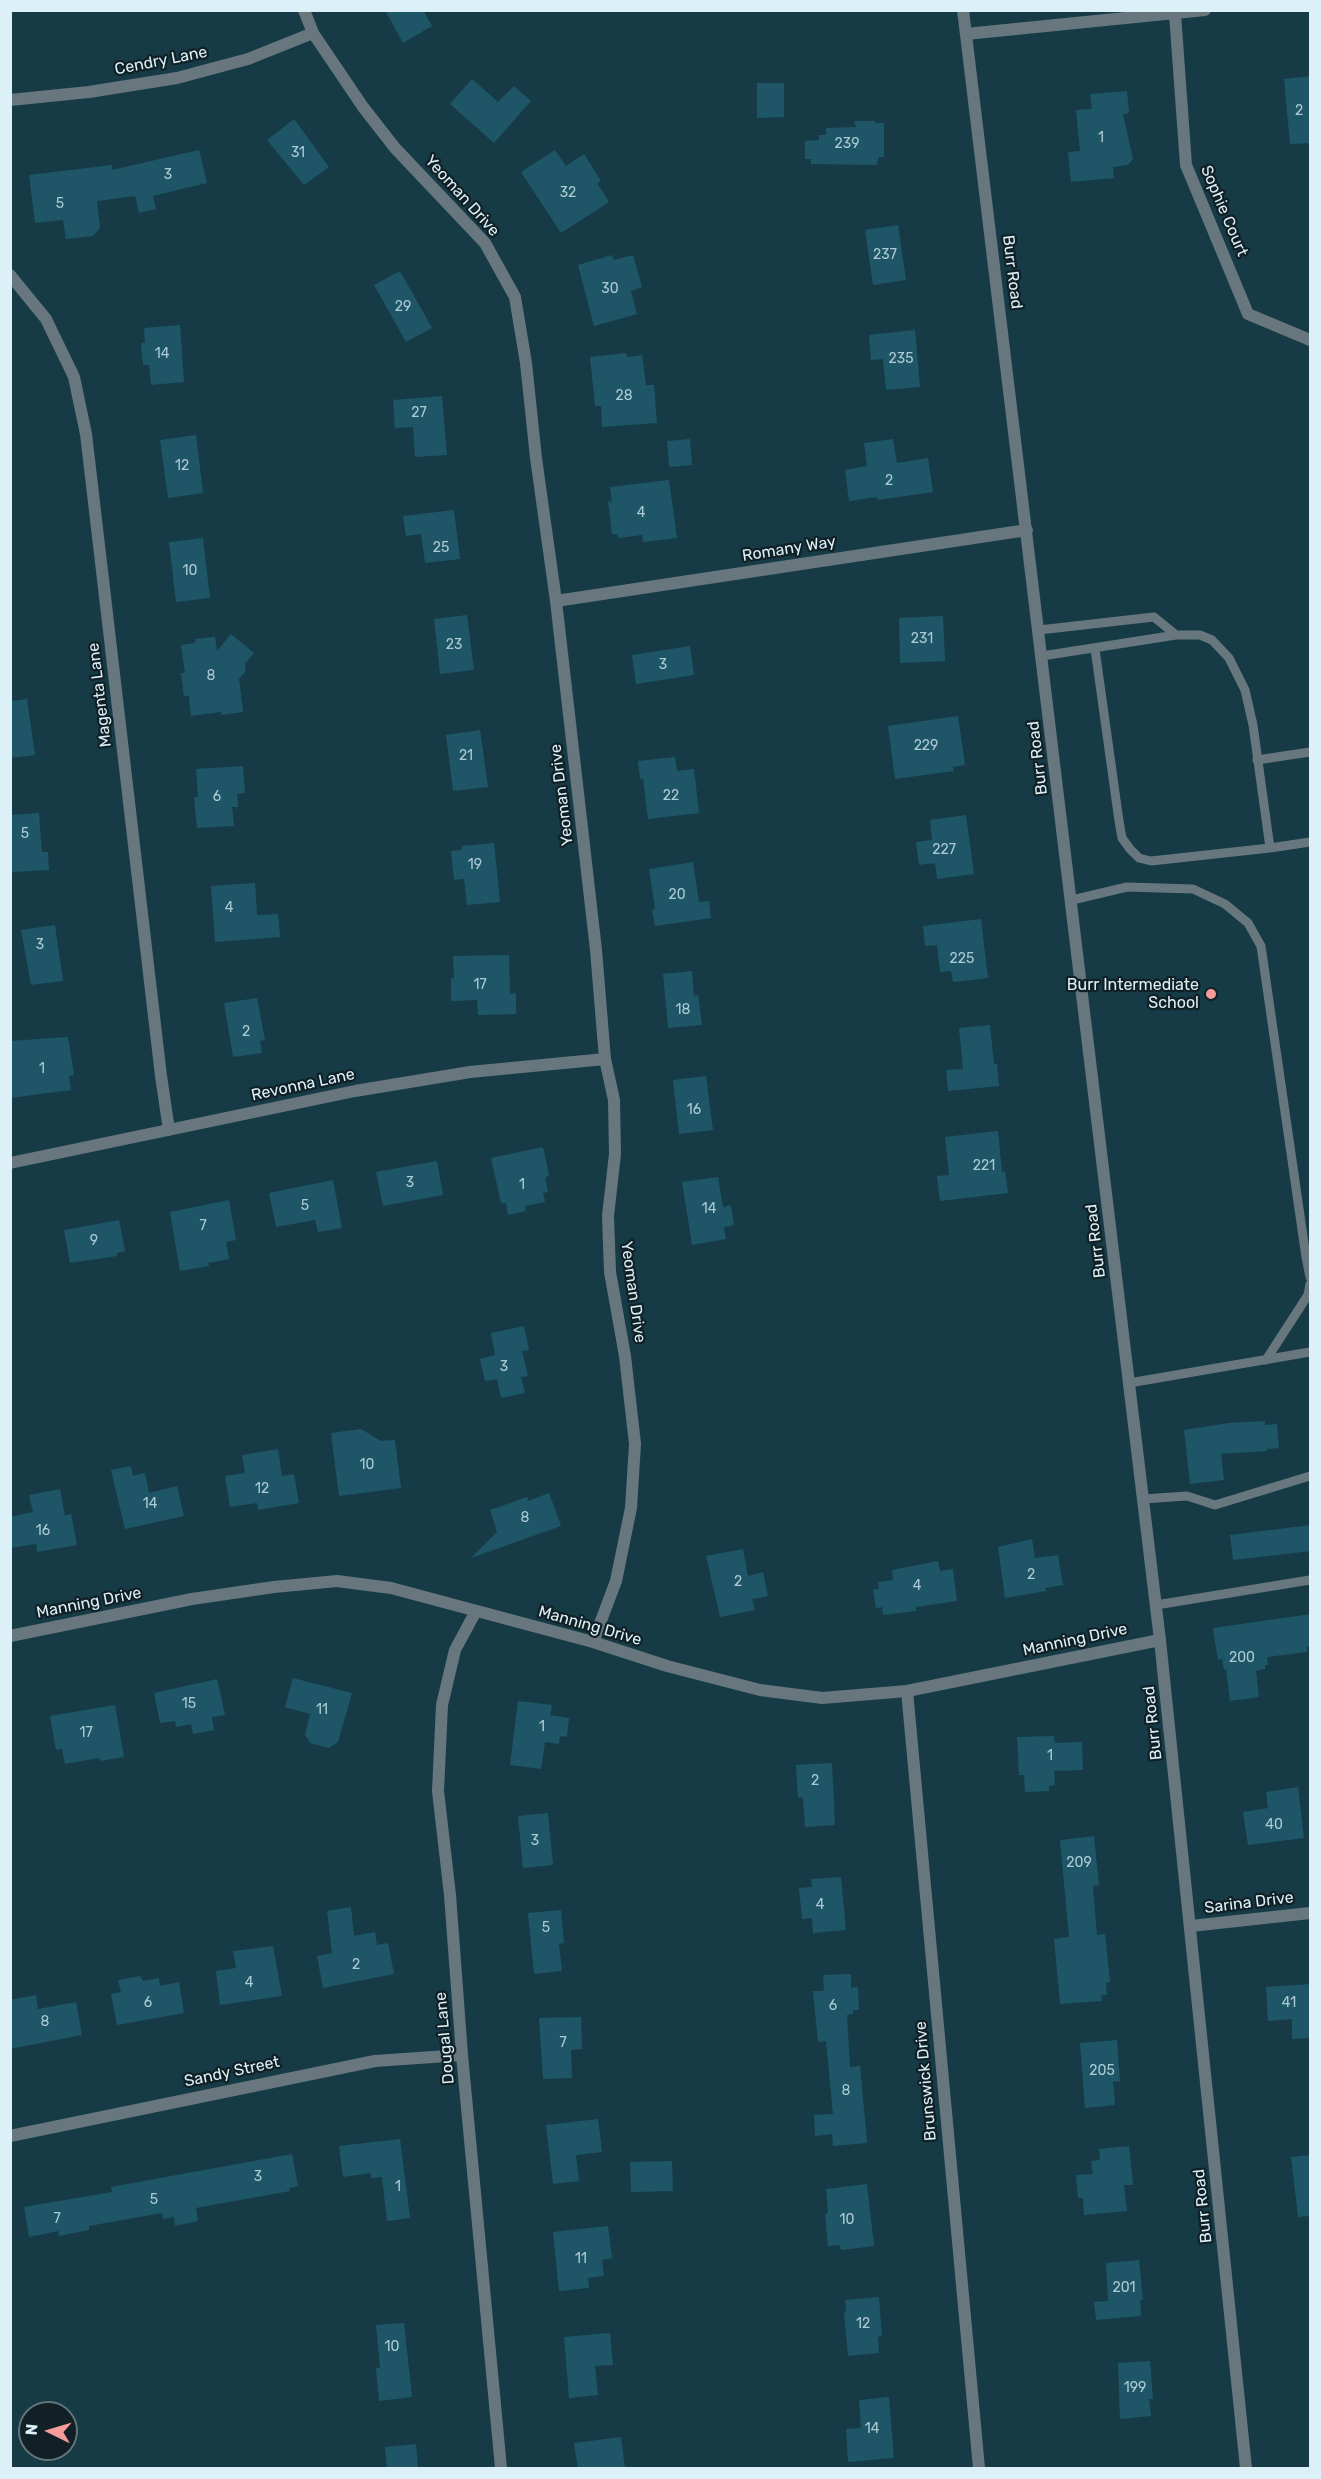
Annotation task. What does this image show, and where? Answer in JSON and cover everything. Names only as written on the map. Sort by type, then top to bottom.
[{"type":"street","name":"Yeoman Drive","points":[[304,10],[313,33],[363,107],[395,148],[485,243],[515,297],[526,363],[536,458],[556,601],[606,1059],[614,1100],[615,1154],[608,1216],[610,1272],[626,1356],[635,1444],[631,1508],[616,1581],[593,1642]]},
{"type":"street","name":"Burr Road","points":[[963,10],[1156,1605],[1246,2469]]},
{"type":"street","points":[[966,34],[1205,10]]},
{"type":"street","name":"Sophie Court","points":[[1175,14],[1186,165],[1248,314],[1311,340]]},
{"type":"street","name":"Cendry Lane","points":[[10,100],[89,92],[177,78],[248,59],[313,33]]},
{"type":"street","name":"Magenta Lane","points":[[10,275],[46,319],[74,377],[86,434],[169,1130]]},
{"type":"street","name":"Romany Way","points":[[556,601],[1027,530]]},
{"type":"street","name":"Revonna Lane","points":[[10,1163],[355,1091],[459,1074],[606,1059]]},
{"type":"street","name":"Manning Drive","points":[[10,1636],[192,1599],[274,1587],[337,1581],[391,1588],[760,1690],[822,1698],[907,1691],[1160,1640]]},
{"type":"street","name":"Dougal Lane","points":[[477,1611],[455,1650],[442,1705],[438,1791],[450,1895],[462,2055],[501,2469]]},
{"type":"street","name":"Brunswick Drive","points":[[907,1691],[979,2469]]},
{"type":"street","name":"Sarina Drive","points":[[1191,1926],[1311,1912]]},
{"type":"street","name":"Sandy Street","points":[[10,2136],[375,2061],[462,2055]]},
{"type":"lane","points":[[1039,630],[1154,617],[1176,635]]},
{"type":"lane","points":[[1042,656],[1176,635],[1200,635],[1212,640],[1229,658],[1245,690],[1253,725],[1270,848]]},
{"type":"lane","points":[[1095,649],[1122,838],[1139,858],[1151,861],[1311,842]]},
{"type":"lane","points":[[1257,760],[1311,752]]},
{"type":"lane","points":[[1072,900],[1127,887],[1193,889],[1225,904],[1248,923],[1262,946],[1306,1257],[1311,1277]]},
{"type":"lane","points":[[1266,1359],[1308,1295],[1311,1284]]},
{"type":"lane","points":[[1129,1383],[1311,1352]]},
{"type":"lane","points":[[1143,1499],[1187,1496],[1215,1504],[1311,1476]]},
{"type":"lane","points":[[1156,1605],[1311,1580]]},
{"type":"building","points":[[385,10],[423,10],[432,26],[403,43]]},
{"type":"building","points":[[1311,76],[1311,143],[1290,144],[1284,79]]},
{"type":"building","points":[[472,79],[498,102],[514,86],[531,101],[494,143],[450,104]]},
{"type":"building","points":[[757,83],[784,83],[784,117],[757,118]]},
{"type":"building","points":[[1127,91],[1129,113],[1123,114],[1133,159],[1128,165],[1113,167],[1114,178],[1071,182],[1068,152],[1080,151],[1076,110],[1092,109],[1090,94]]},
{"type":"building","points":[[294,119],[329,167],[304,185],[267,140]]},
{"type":"building","points":[[854,121],[884,123],[884,157],[879,157],[876,165],[811,164],[811,159],[805,159],[805,141],[819,140],[819,135],[826,135],[826,128],[856,127]]},
{"type":"building","points":[[199,150],[207,183],[153,196],[156,209],[139,213],[135,196],[97,201],[100,228],[93,236],[66,239],[63,220],[35,223],[29,175],[112,165],[112,170]]},
{"type":"building","points":[[555,150],[566,166],[584,154],[601,181],[597,183],[609,202],[561,233],[521,172]]},
{"type":"building","points":[[898,225],[906,280],[873,285],[865,230]]},
{"type":"building","points":[[612,255],[614,260],[633,255],[642,287],[631,291],[637,314],[594,326],[578,265]]},
{"type":"building","points":[[400,271],[432,328],[406,342],[374,285]]},
{"type":"building","points":[[180,325],[184,382],[151,385],[149,365],[143,365],[141,344],[145,342],[144,328]]},
{"type":"building","points":[[915,330],[920,387],[886,390],[883,359],[871,360],[869,335]]},
{"type":"building","points":[[626,353],[627,357],[642,355],[646,385],[654,385],[657,423],[602,427],[601,406],[595,406],[590,357]]},
{"type":"building","points":[[442,396],[447,455],[415,457],[413,427],[395,428],[393,400]]},
{"type":"building","points":[[196,435],[203,493],[168,498],[160,440]]},
{"type":"building","points":[[690,439],[692,465],[669,467],[667,441]]},
{"type":"building","points":[[893,439],[897,463],[928,458],[933,492],[877,500],[877,497],[849,501],[845,470],[867,466],[864,443]]},
{"type":"building","points":[[669,480],[677,538],[643,542],[642,535],[618,538],[617,534],[612,534],[608,501],[612,502],[610,487]]},
{"type":"building","points":[[454,510],[460,559],[425,563],[421,534],[406,536],[403,516]]},
{"type":"building","points":[[203,538],[210,598],[176,602],[169,542]]},
{"type":"building","points":[[467,615],[474,670],[440,674],[434,619]]},
{"type":"building","points":[[943,616],[945,661],[900,663],[899,618]]},
{"type":"building","points":[[231,634],[254,653],[245,664],[246,671],[239,679],[243,712],[191,716],[189,696],[184,696],[181,673],[185,673],[181,645],[195,643],[195,639],[215,637],[217,651]]},
{"type":"building","points":[[690,646],[694,675],[636,684],[632,655]]},
{"type":"building","points":[[27,699],[35,755],[10,758],[10,701]]},
{"type":"building","points":[[958,716],[965,765],[953,767],[954,771],[895,779],[888,726]]},
{"type":"building","points":[[480,730],[488,787],[453,791],[446,735]]},
{"type":"building","points":[[675,757],[677,771],[694,769],[699,813],[648,819],[643,778],[640,779],[638,761]]},
{"type":"building","points":[[243,766],[245,793],[237,794],[238,807],[232,807],[234,826],[197,828],[194,797],[198,797],[196,769]]},
{"type":"building","points":[[39,813],[42,852],[48,852],[49,870],[12,872],[10,815]]},
{"type":"building","points":[[966,815],[974,874],[937,879],[935,863],[919,865],[916,842],[932,840],[930,820]]},
{"type":"building","points":[[494,843],[500,902],[467,905],[464,879],[454,880],[451,851],[462,850],[462,846]]},
{"type":"building","points":[[693,862],[699,902],[709,901],[711,918],[655,926],[649,869]]},
{"type":"building","points":[[255,883],[257,915],[278,914],[280,937],[215,942],[211,886]]},
{"type":"building","points":[[981,919],[988,978],[953,982],[951,971],[940,972],[937,945],[925,946],[923,926]]},
{"type":"building","points":[[55,925],[63,981],[31,985],[21,930]]},
{"type":"building","points":[[509,955],[510,994],[516,993],[516,1014],[478,1015],[477,1000],[451,1001],[451,978],[454,978],[453,956]]},
{"type":"building","points":[[692,971],[694,996],[698,995],[702,1025],[668,1028],[663,974]]},
{"type":"building","points":[[257,998],[265,1040],[260,1041],[262,1053],[233,1057],[224,1003]]},
{"type":"building","points":[[990,1025],[999,1086],[948,1091],[946,1070],[963,1069],[959,1028]]},
{"type":"building","points":[[68,1037],[74,1075],[69,1076],[71,1090],[10,1098],[10,1041]]},
{"type":"building","points":[[706,1076],[713,1130],[679,1134],[673,1080]]},
{"type":"building","points":[[998,1131],[1002,1172],[1005,1171],[1008,1193],[940,1201],[937,1176],[949,1175],[945,1137]]},
{"type":"building","points":[[543,1147],[549,1175],[545,1178],[548,1192],[543,1193],[545,1202],[525,1206],[526,1211],[508,1215],[506,1203],[501,1203],[491,1158]]},
{"type":"building","points":[[437,1161],[443,1195],[383,1206],[376,1172]]},
{"type":"building","points":[[718,1177],[723,1207],[731,1205],[734,1225],[724,1227],[726,1239],[692,1245],[682,1182]]},
{"type":"building","points":[[333,1180],[342,1228],[318,1232],[315,1220],[276,1227],[269,1193]]},
{"type":"building","points":[[229,1200],[236,1240],[226,1242],[229,1259],[208,1263],[209,1266],[180,1271],[170,1212]]},
{"type":"building","points":[[119,1220],[125,1251],[117,1253],[117,1256],[70,1263],[64,1230]]},
{"type":"building","points":[[524,1326],[529,1350],[522,1351],[528,1376],[521,1377],[525,1393],[501,1398],[497,1379],[485,1381],[480,1359],[495,1355],[491,1333]]},
{"type":"building","points":[[1265,1421],[1265,1425],[1277,1424],[1279,1448],[1221,1454],[1224,1480],[1190,1484],[1184,1430],[1229,1423]]},
{"type":"building","points":[[361,1429],[381,1441],[395,1440],[401,1488],[339,1496],[331,1433]]},
{"type":"building","points":[[278,1449],[282,1476],[294,1474],[299,1503],[258,1510],[257,1503],[230,1507],[225,1476],[245,1473],[242,1455]]},
{"type":"building","points":[[131,1466],[133,1476],[145,1473],[149,1493],[177,1486],[184,1516],[125,1529],[111,1470]]},
{"type":"building","points":[[60,1489],[65,1516],[71,1514],[77,1545],[37,1552],[36,1544],[10,1548],[10,1517],[33,1512],[29,1495]]},
{"type":"building","points":[[549,1493],[561,1526],[471,1558],[497,1532],[490,1510],[527,1497],[528,1501]]},
{"type":"building","points":[[1311,1525],[1311,1551],[1233,1560],[1230,1535]]},
{"type":"building","points":[[1032,1539],[1035,1558],[1058,1555],[1063,1585],[1045,1588],[1046,1591],[1005,1598],[998,1547]]},
{"type":"building","points":[[743,1549],[748,1576],[763,1572],[768,1596],[752,1599],[755,1610],[720,1617],[706,1556]]},
{"type":"building","points":[[938,1561],[940,1571],[953,1569],[957,1601],[916,1607],[916,1611],[883,1615],[882,1607],[876,1608],[873,1590],[879,1589],[878,1582],[893,1580],[892,1570]]},
{"type":"building","points":[[1311,1614],[1311,1647],[1307,1647],[1307,1652],[1267,1657],[1268,1665],[1265,1665],[1265,1669],[1256,1671],[1259,1697],[1230,1701],[1226,1669],[1224,1670],[1222,1659],[1218,1660],[1213,1628]]},
{"type":"building","points":[[293,1678],[352,1693],[338,1742],[329,1748],[310,1743],[305,1734],[310,1714],[285,1707]]},
{"type":"building","points":[[217,1679],[225,1715],[212,1717],[214,1730],[193,1734],[191,1724],[176,1727],[175,1721],[160,1723],[154,1693]]},
{"type":"building","points":[[518,1701],[552,1705],[550,1715],[569,1718],[567,1737],[560,1736],[559,1744],[545,1742],[541,1769],[510,1765]]},
{"type":"building","points":[[115,1705],[124,1757],[100,1761],[99,1758],[65,1764],[62,1749],[56,1750],[50,1716]]},
{"type":"building","points":[[1054,1736],[1055,1743],[1082,1742],[1083,1770],[1054,1771],[1055,1785],[1049,1786],[1049,1791],[1025,1792],[1024,1775],[1019,1775],[1017,1737]]},
{"type":"building","points":[[832,1763],[835,1825],[805,1827],[803,1797],[798,1798],[796,1765]]},
{"type":"building","points":[[1298,1787],[1304,1838],[1248,1845],[1243,1812],[1268,1808],[1266,1792]]},
{"type":"building","points":[[548,1813],[553,1865],[523,1868],[518,1816]]},
{"type":"building","points":[[1094,1836],[1099,1885],[1093,1886],[1097,1935],[1105,1934],[1110,1982],[1106,1983],[1107,1995],[1101,1995],[1102,2001],[1060,2004],[1054,1939],[1069,1937],[1060,1840]]},
{"type":"building","points":[[841,1877],[846,1930],[813,1933],[812,1918],[802,1919],[799,1888],[812,1887],[811,1879]]},
{"type":"building","points":[[351,1907],[354,1936],[375,1932],[377,1945],[388,1943],[394,1974],[323,1988],[317,1956],[332,1953],[327,1911]]},
{"type":"building","points":[[561,1910],[564,1943],[559,1944],[562,1971],[534,1974],[528,1913]]},
{"type":"building","points":[[273,1946],[282,1996],[220,2005],[216,1971],[236,1968],[233,1951]]},
{"type":"building","points":[[851,1974],[851,1988],[858,1987],[859,2010],[853,2010],[853,2014],[847,2015],[850,2067],[860,2066],[867,2143],[833,2146],[832,2134],[815,2136],[814,2115],[833,2114],[826,2041],[818,2042],[813,1991],[824,1991],[823,1975]]},
{"type":"building","points":[[140,1976],[143,1981],[159,1978],[160,1986],[179,1982],[184,2013],[117,2025],[111,1994],[121,1992],[118,1980]]},
{"type":"building","points":[[1311,1984],[1311,2038],[1292,2039],[1292,2019],[1268,2021],[1266,1987]]},
{"type":"building","points":[[36,1995],[38,2009],[76,2002],[82,2035],[10,2049],[10,2000]]},
{"type":"building","points":[[581,2017],[582,2049],[571,2050],[572,2078],[543,2079],[539,2018]]},
{"type":"building","points":[[1117,2040],[1120,2081],[1113,2082],[1115,2105],[1085,2108],[1080,2043]]},
{"type":"building","points":[[598,2119],[602,2152],[576,2155],[579,2181],[553,2184],[546,2125]]},
{"type":"building","points":[[400,2139],[410,2218],[387,2221],[382,2177],[371,2178],[371,2173],[343,2177],[339,2146]]},
{"type":"building","points":[[1129,2146],[1133,2185],[1124,2185],[1127,2211],[1084,2215],[1083,2198],[1078,2198],[1076,2175],[1093,2174],[1091,2161],[1100,2160],[1099,2149]]},
{"type":"building","points":[[292,2154],[298,2186],[289,2188],[290,2191],[196,2208],[198,2221],[175,2226],[174,2217],[163,2219],[162,2213],[89,2226],[89,2230],[59,2236],[58,2231],[29,2237],[24,2207],[112,2192],[111,2187]]},
{"type":"building","points":[[1311,2155],[1311,2216],[1298,2217],[1291,2157]]},
{"type":"building","points":[[672,2161],[673,2191],[631,2192],[630,2162]]},
{"type":"building","points":[[867,2184],[874,2246],[841,2250],[840,2245],[828,2246],[825,2214],[828,2213],[826,2189]]},
{"type":"building","points":[[608,2226],[612,2258],[602,2260],[604,2276],[588,2278],[589,2288],[559,2291],[553,2232]]},
{"type":"building","points":[[1139,2260],[1143,2300],[1140,2300],[1141,2316],[1096,2320],[1094,2302],[1108,2301],[1106,2263]]},
{"type":"building","points":[[879,2297],[882,2336],[878,2337],[879,2353],[848,2356],[845,2300]]},
{"type":"building","points":[[404,2323],[412,2397],[379,2401],[376,2368],[380,2368],[376,2325]]},
{"type":"building","points":[[610,2333],[613,2365],[595,2366],[598,2395],[569,2398],[564,2337]]},
{"type":"building","points":[[1150,2361],[1153,2399],[1149,2399],[1151,2416],[1120,2419],[1118,2363]]},
{"type":"building","points":[[889,2397],[894,2458],[848,2462],[846,2429],[861,2428],[859,2400]]},
{"type":"building","points":[[621,2437],[625,2469],[578,2469],[574,2443]]},
{"type":"building","points":[[416,2444],[418,2469],[387,2469],[385,2447]]},
{"type":"place","name":"Burr Intermediate School","points":[[1211,994]]}]
